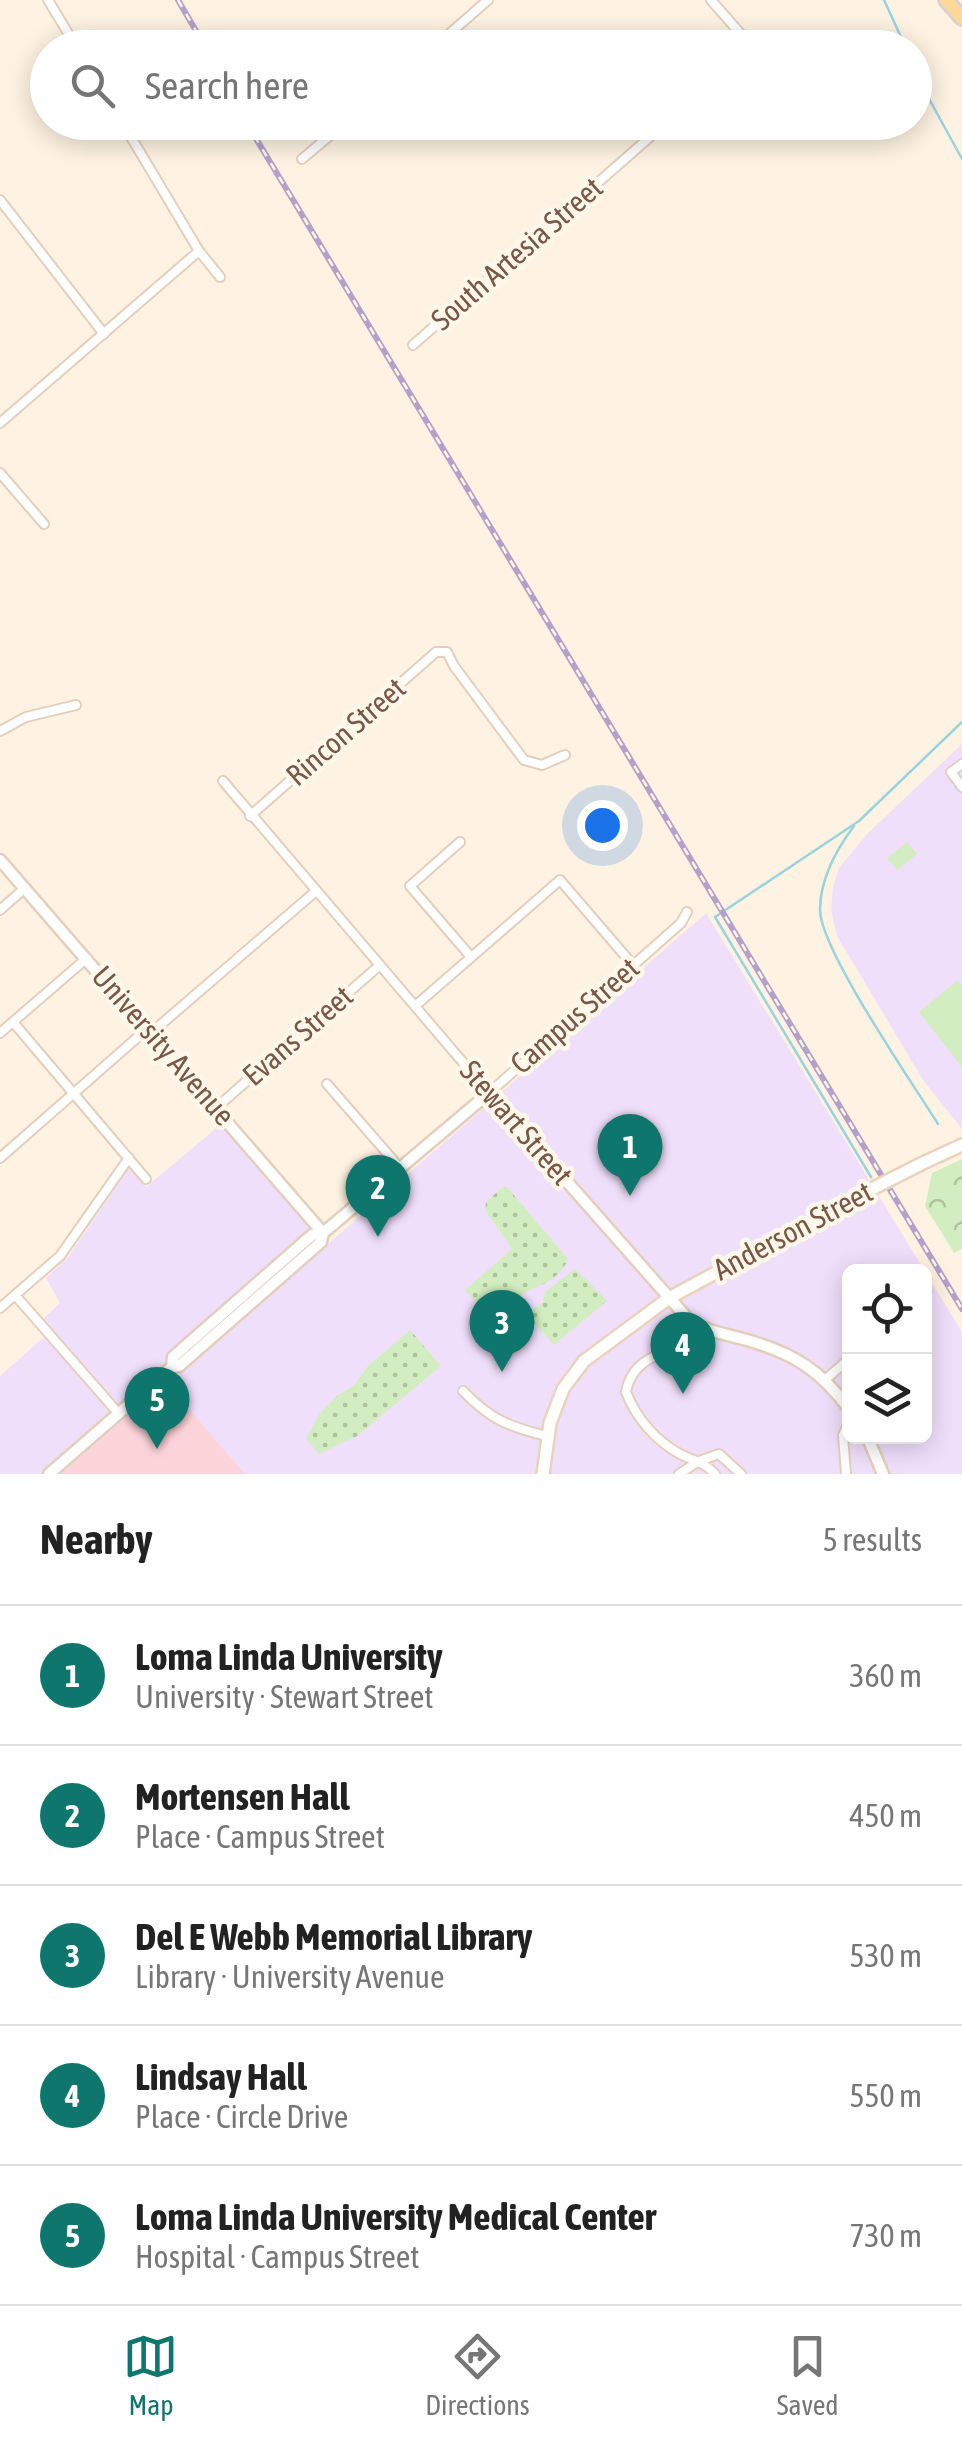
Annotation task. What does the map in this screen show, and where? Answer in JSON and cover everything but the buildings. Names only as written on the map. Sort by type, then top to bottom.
[{"type":"main road","points":[[946,0],[962,18]]},
{"type":"main road","name":"Anderson Street","points":[[543,1474],[546,1436],[563,1390],[584,1361],[669,1298],[962,1145]]},
{"type":"street","points":[[48,0],[66,30]]},
{"type":"street","points":[[453,30],[488,0]]},
{"type":"street","points":[[711,0],[737,30]]},
{"type":"street","points":[[133,140],[200,252],[220,277]]},
{"type":"street","points":[[302,160],[325,140]]},
{"type":"street","name":"South Artesia Street","points":[[413,345],[646,140]]},
{"type":"street","points":[[0,200],[104,334]]},
{"type":"street","points":[[0,424],[200,252]]},
{"type":"street","points":[[0,473],[44,524]]},
{"type":"street","name":"Rincon Street","points":[[250,816],[442,650],[524,760],[542,766],[565,755]]},
{"type":"street","points":[[0,731],[26,716],[76,705]]},
{"type":"street","points":[[962,764],[950,772],[962,787]]},
{"type":"street","name":"Stewart Street","points":[[223,781],[688,1320],[710,1331],[778,1350],[826,1379],[842,1400]]},
{"type":"street","points":[[460,842],[410,886],[472,957]]},
{"type":"street","name":"University Avenue","points":[[0,860],[324,1234]]},
{"type":"street","points":[[415,1006],[560,880],[633,965]]},
{"type":"street","points":[[0,910],[25,888]]},
{"type":"street","points":[[0,1158],[316,891]]},
{"type":"street","name":"Campus Street","points":[[49,1474],[172,1367],[173,1357],[246,1292],[312,1235],[324,1234],[681,923],[687,912]]},
{"type":"street","points":[[0,1033],[86,958]]},
{"type":"street","name":"Evans Street","points":[[216,1107],[380,966]]},
{"type":"street","points":[[13,1022],[146,1179]]},
{"type":"street","points":[[328,1084],[400,1168]]},
{"type":"street","points":[[0,1308],[70,1244],[129,1158]]},
{"type":"street","points":[[14,1295],[118,1414]]},
{"type":"street","points":[[710,1331],[694,1342],[645,1360],[632,1372],[626,1392],[632,1407],[659,1440],[686,1458],[699,1460],[715,1474]]},
{"type":"street","points":[[826,1379],[842,1365]]},
{"type":"street","points":[[463,1391],[482,1411],[504,1425],[546,1436]]},
{"type":"street","points":[[844,1444],[846,1474]]},
{"type":"street","points":[[870,1444],[883,1474]]},
{"type":"street","points":[[679,1474],[699,1460],[719,1454],[740,1474]]},
{"type":"shaded area","points":[[962,744],[962,1129],[923,1080],[837,936],[831,910],[839,868],[868,833]]},
{"type":"shaded area","points":[[706,913],[920,1264],[842,1264],[842,1444],[932,1444],[932,1283],[962,1332],[962,1474],[0,1474],[0,1376],[44,1337],[44,1318],[60,1303],[46,1278],[69,1256],[129,1168],[146,1187],[221,1124],[328,1244]]},
{"type":"shaded area","points":[[167,1384],[245,1474],[61,1474],[128,1416]]},
{"type":"green space","points":[[907,842],[917,854],[897,870],[887,858]]},
{"type":"green space","points":[[958,980],[962,985],[962,1067],[919,1012]]},
{"type":"green space","points":[[962,1159],[962,1249],[954,1253],[925,1206],[932,1173]]},
{"type":"green space","points":[[503,1187],[568,1259],[553,1278],[522,1295],[492,1319],[465,1290],[512,1249],[485,1210],[486,1202]]},
{"type":"green space","points":[[575,1269],[607,1301],[554,1345],[527,1315],[543,1302],[545,1292]]},
{"type":"green space","points":[[410,1330],[441,1366],[357,1436],[319,1454],[306,1439],[320,1413]]},
{"type":"waterway","points":[[884,0],[898,30]]},
{"type":"waterway","points":[[932,104],[962,159]]},
{"type":"waterway","points":[[871,1177],[715,917],[859,821],[962,722]]},
{"type":"waterway","points":[[854,826],[826,876],[820,910],[824,929],[851,984],[938,1124]]},
{"type":"railway","points":[[178,0],[196,30]]},
{"type":"railway","points":[[257,140],[962,1309]]},
{"type":"place","name":"Loma Linda University","points":[[630,1196]]},
{"type":"place","name":"Mortensen Hall","points":[[378,1237]]},
{"type":"place","name":"Del E Webb Memorial Library","points":[[502,1372]]},
{"type":"place","name":"Lindsay Hall","points":[[683,1394]]},
{"type":"place","name":"Loma Linda University Medical Center","points":[[157,1449]]}]
